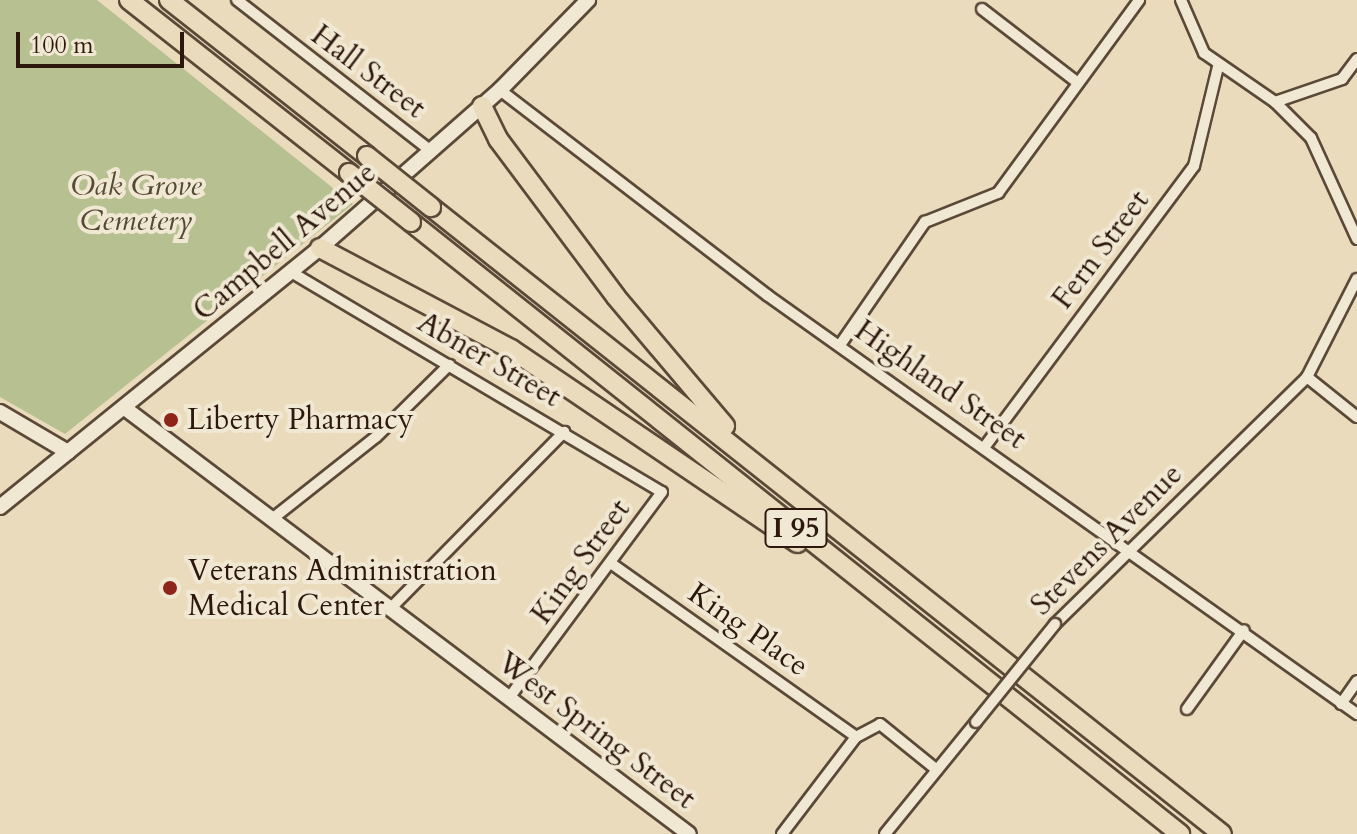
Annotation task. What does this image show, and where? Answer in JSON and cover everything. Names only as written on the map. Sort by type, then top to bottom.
[{"type":"highway","name":"I 95","points":[[129,0],[1180,834]]},
{"type":"highway","name":"I 95","points":[[169,0],[1222,834]]},
{"type":"highway","points":[[482,106],[498,139],[706,409],[870,556]]},
{"type":"highway","points":[[320,248],[560,379],[947,648]]},
{"type":"main road","name":"Campbell Avenue","points":[[0,507],[126,409],[432,152],[500,90],[588,0]]},
{"type":"main road","name":"West Spring Street","points":[[126,409],[689,834]]},
{"type":"main road","points":[[0,412],[68,452]]},
{"type":"street","name":"Hall Street","points":[[237,0],[432,152]]},
{"type":"street","points":[[840,345],[925,222],[993,198],[1139,0]]},
{"type":"street","points":[[1181,0],[1196,43],[1218,67],[1275,102],[1323,155],[1357,239]]},
{"type":"street","points":[[982,9],[1078,83]]},
{"type":"street","points":[[1275,102],[1342,79],[1357,59]]},
{"type":"street","name":"Fern Street","points":[[986,445],[1194,166],[1218,67]]},
{"type":"street","name":"Highland Street","points":[[500,90],[840,345],[986,445],[1357,714]]},
{"type":"street","name":"Abner Street","points":[[291,272],[662,492]]},
{"type":"street","name":"Stevens Avenue","points":[[885,834],[1055,624],[1307,377],[1357,279]]},
{"type":"street","points":[[272,519],[376,437],[449,365]]},
{"type":"street","points":[[1307,377],[1357,417]]},
{"type":"street","points":[[389,610],[564,432]]},
{"type":"street","name":"King Street","points":[[509,698],[612,564],[662,492]]},
{"type":"street","name":"King Place","points":[[612,564],[856,737]]},
{"type":"street","points":[[1187,709],[1244,630]]},
{"type":"street","points":[[1341,704],[1357,681]]},
{"type":"street","points":[[782,834],[856,737],[880,724],[937,770]]},
{"type":"green space","name":"Oak Grove Cemetery","points":[[0,0],[97,0],[353,204],[65,434],[0,397]]},
{"type":"place","name":"Liberty Pharmacy","points":[[171,420]]},
{"type":"place","name":"Veterans Administration Medical Center","points":[[170,588]]}]
